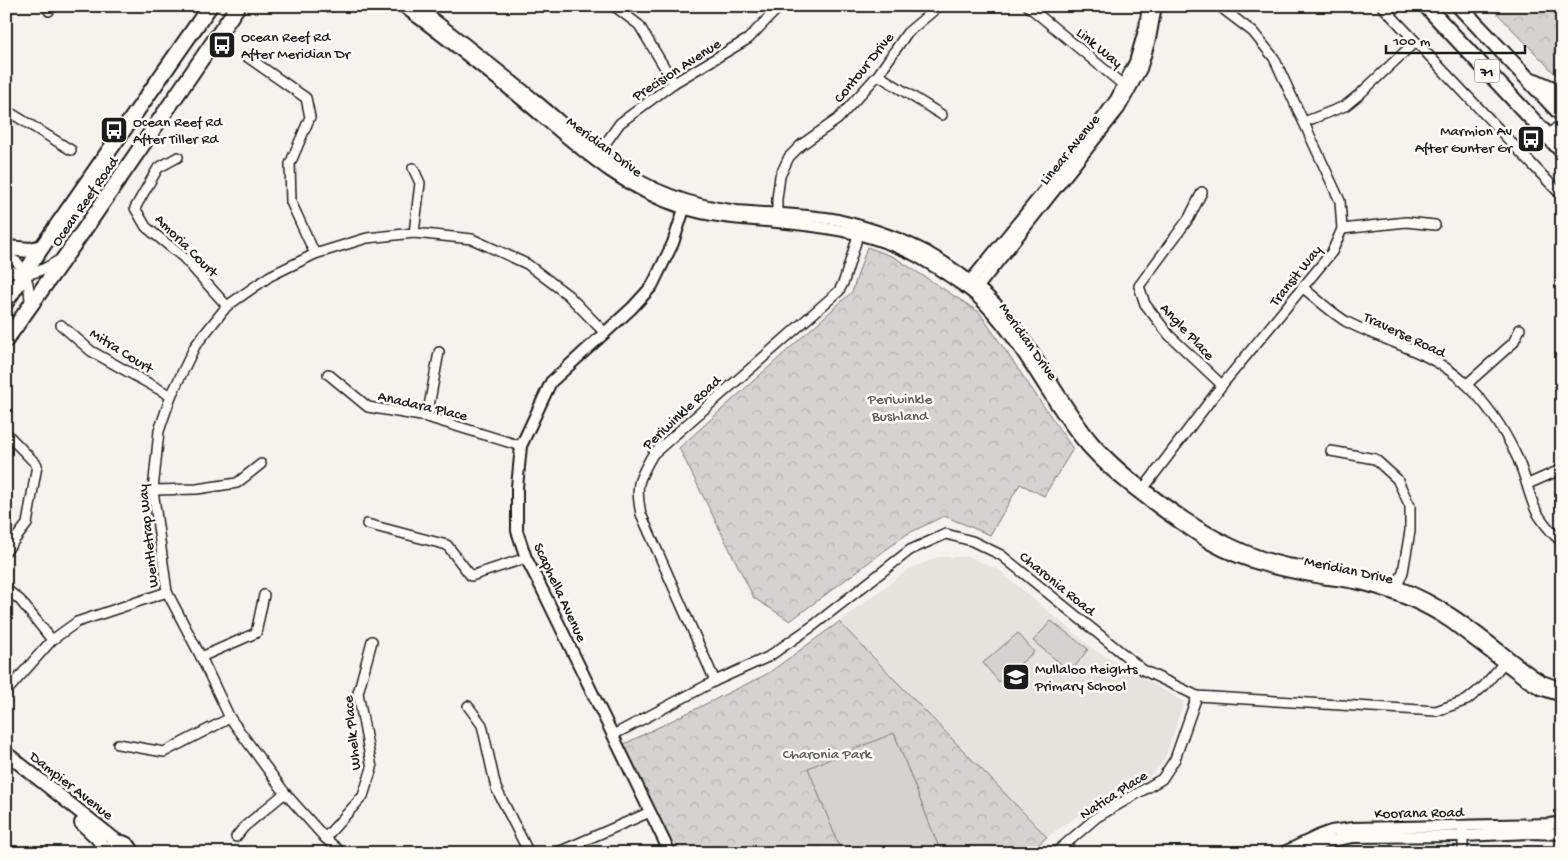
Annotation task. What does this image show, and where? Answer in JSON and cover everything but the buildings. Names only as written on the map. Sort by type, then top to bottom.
[{"type":"main road","name":"Ocean Reef Road","points":[[6,302],[210,6]]},
{"type":"main road","name":"Ocean Reef Road","points":[[6,340],[238,6]]},
{"type":"main road","name":"71","points":[[1426,6],[1562,151]]},
{"type":"main road","name":"71","points":[[1459,6],[1562,115]]},
{"type":"main road","points":[[1527,78],[1562,93]]},
{"type":"main road","points":[[6,248],[31,250],[42,248]]},
{"type":"main road","name":"Dampier Avenue","points":[[6,753],[118,842],[127,844],[133,852]]},
{"type":"main road","name":"Dampier Avenue","points":[[6,764],[88,828],[98,838],[108,853]]},
{"type":"main road","points":[[108,853],[112,845],[118,842]]},
{"type":"street","name":"Meridian Drive","points":[[402,6],[596,156],[685,204],[736,210],[839,230],[860,231],[904,250],[972,287],[1003,327],[1079,437],[1104,465],[1142,491],[1214,546],[1250,561],[1287,572],[1396,590],[1438,614],[1506,661],[1542,681],[1562,688]]},
{"type":"street","name":"Meridian Drive","points":[[417,6],[505,75],[577,137],[596,156]]},
{"type":"street","points":[[614,6],[639,26],[674,83]]},
{"type":"street","name":"Precision Avenue","points":[[596,156],[620,123],[674,83],[748,39],[780,6]]},
{"type":"street","name":"Contour Drive","points":[[777,217],[780,176],[789,157],[801,145],[838,118],[878,75],[908,34],[939,6]]},
{"type":"street","name":"Link Way","points":[[1028,6],[1127,88]]},
{"type":"street","name":"Linear Avenue","points":[[1127,88],[1140,45],[1148,6]]},
{"type":"street","name":"Linear Avenue","points":[[972,287],[1141,69],[1156,6]]},
{"type":"street","name":"Transit Way","points":[[1142,491],[1222,385],[1332,252],[1342,229],[1340,201],[1274,58],[1253,32],[1219,6]]},
{"type":"street","points":[[1382,6],[1562,196]]},
{"type":"street","points":[[1304,122],[1345,106],[1361,94],[1415,42]]},
{"type":"street","points":[[246,56],[306,98],[310,117],[290,164],[291,202],[315,254]]},
{"type":"street","points":[[878,75],[942,115]]},
{"type":"street","points":[[6,110],[71,150]]},
{"type":"street","points":[[1547,136],[1562,123]]},
{"type":"street","name":"Amoria Court","points":[[178,157],[158,168],[135,208],[146,227],[183,257],[227,306]]},
{"type":"street","points":[[414,168],[420,182],[414,233]]},
{"type":"street","name":"Angle Place","points":[[1202,192],[1189,218],[1139,286],[1145,304],[1169,335],[1222,385]]},
{"type":"street","name":"Scaphella Avenue","points":[[670,853],[544,591],[526,558],[517,531],[517,487],[521,446],[551,382],[632,308],[652,286],[673,243],[685,204]]},
{"type":"street","points":[[1342,229],[1406,222],[1435,225]]},
{"type":"street","name":"Periwinkle Road","points":[[715,681],[641,514],[637,498],[639,478],[653,454],[839,291],[860,231]]},
{"type":"street","name":"Wentletrap Way","points":[[342,853],[325,838],[285,793],[230,718],[167,592],[153,490],[159,431],[171,396],[195,346],[227,306],[270,276],[315,254],[367,238],[414,233],[472,240],[527,264],[568,295],[604,333]]},
{"type":"street","points":[[6,256],[17,262],[25,274],[30,291],[30,305]]},
{"type":"street","points":[[6,268],[12,272],[31,275],[65,256]]},
{"type":"street","name":"Traverse Road","points":[[1302,288],[1346,322],[1417,351],[1445,366],[1467,384],[1494,416],[1515,453],[1528,484],[1534,508],[1555,537],[1562,542]]},
{"type":"street","name":"Mitra Court","points":[[61,325],[91,351],[171,396]]},
{"type":"street","points":[[1467,384],[1513,343],[1520,329]]},
{"type":"street","points":[[427,417],[439,352]]},
{"type":"street","name":"Anadara Place","points":[[328,374],[368,407],[427,417],[521,446]]},
{"type":"street","points":[[6,551],[27,524],[37,466],[7,434]]},
{"type":"street","points":[[1331,451],[1375,459],[1396,480],[1410,506],[1410,532],[1403,572],[1396,590]]},
{"type":"street","points":[[153,490],[197,489],[237,483],[261,464]]},
{"type":"street","points":[[1528,484],[1562,470]]},
{"type":"street","points":[[367,524],[447,545],[471,576],[526,558]]},
{"type":"street","name":"Charonia Road","points":[[613,735],[715,681],[768,657],[814,625],[910,550],[946,534],[972,540],[1002,555],[1143,670],[1197,696],[1436,711],[1467,700],[1484,686],[1506,661]]},
{"type":"street","points":[[6,589],[20,600],[52,640]]},
{"type":"street","points":[[6,692],[52,640],[77,622],[167,592]]},
{"type":"street","points":[[201,658],[256,633],[264,596]]},
{"type":"street","name":"Whelk Place","points":[[325,838],[363,796],[372,768],[358,694],[372,641]]},
{"type":"street","name":"Meridian Drive","points":[[1506,661],[1527,682],[1540,689],[1562,696]]},
{"type":"street","name":"Natica Place","points":[[1055,853],[1097,817],[1162,779],[1175,759],[1197,696]]},
{"type":"street","points":[[468,706],[482,725],[496,788],[529,853]]},
{"type":"street","points":[[118,744],[164,752],[230,718]]},
{"type":"street","points":[[236,837],[244,827],[285,793]]},
{"type":"street","points":[[556,853],[650,812]]},
{"type":"street","name":"Koorana Road","points":[[1282,853],[1308,849],[1326,842],[1353,837],[1463,832],[1562,822]]},
{"type":"street","points":[[1463,832],[1463,853]]},
{"type":"street","name":"Koorana Road","points":[[1463,832],[1562,834]]},
{"type":"shaded area","name":"Mullaloo Heights Primary School","points":[[938,557],[969,557],[997,569],[1096,651],[1184,702],[1164,761],[1152,774],[1080,814],[1047,837],[839,622],[909,569]]},
{"type":"green space","points":[[1490,6],[1549,6],[1562,19],[1562,81]]},
{"type":"green space","name":"Periwinkle Bushland","points":[[867,247],[894,257],[979,312],[1073,449],[1044,496],[1020,484],[990,535],[944,516],[907,534],[790,621],[754,598],[679,448],[852,292]]},
{"type":"green space","points":[[1051,621],[1088,649],[1071,672],[1033,641]]},
{"type":"green space","name":"Charonia Park","points":[[839,622],[1047,837],[1029,853],[675,853],[622,745],[767,674]]},
{"type":"green space","points":[[1018,633],[1034,652],[999,682],[983,663]]},
{"type":"green space","points":[[894,733],[941,853],[842,853],[808,768]]},
{"type":"place","name":"Ocean Reef Rd After Meridian Dr","points":[[222,45]]},
{"type":"place","name":"Ocean Reef Rd After Tiller Rd","points":[[114,130]]},
{"type":"place","name":"Marmion Av After Gunter Gr","points":[[1531,139]]},
{"type":"place","name":"Mullaloo Heights Primary School","points":[[1016,677]]}]
